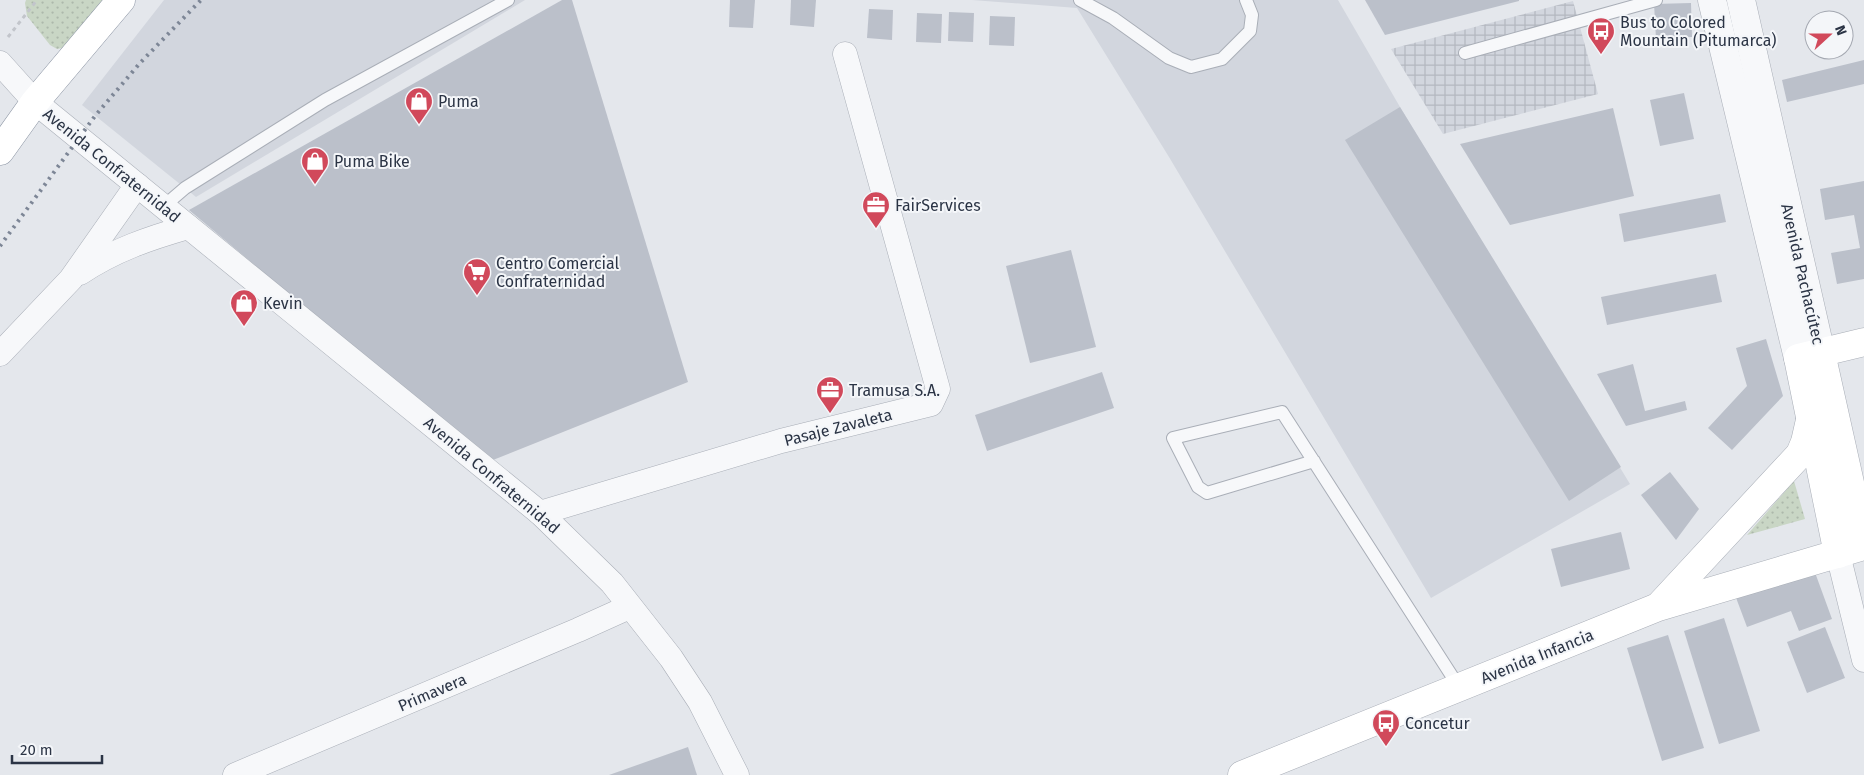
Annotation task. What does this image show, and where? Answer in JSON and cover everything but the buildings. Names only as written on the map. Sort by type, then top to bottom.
[{"type":"main road","points":[[0,151],[35,102],[120,0]]},
{"type":"main road","points":[[1809,355],[1864,342]]},
{"type":"main road","name":"Avenida Pachacútec","points":[[1809,355],[1811,420],[1855,550]]},
{"type":"main road","name":"Avenida Pachacútec","points":[[1809,355],[1855,550]]},
{"type":"main road","points":[[1658,607],[1800,454],[1811,420]]},
{"type":"main road","name":"Avenida Infancia","points":[[1242,775],[1658,607],[1855,550]]},
{"type":"street","name":"Avenida Pachacútec","points":[[1712,0],[1809,355]]},
{"type":"street","name":"Avenida Pachacútec","points":[[1741,0],[1809,355]]},
{"type":"street","name":"Avenida Confraternidad","points":[[3,52],[35,102],[540,513],[612,583],[671,658],[700,702],[737,775]]},
{"type":"street","name":"Pasaje Zavaleta","points":[[540,513],[781,441],[931,404],[938,388],[845,54]]},
{"type":"street","points":[[0,354],[71,279],[137,185]]},
{"type":"street","name":"Avenida Confraternidad","points":[[71,279],[98,261],[131,245],[188,227]]},
{"type":"street","name":"Avenida Pachacútec","points":[[1855,550],[1864,660]]},
{"type":"street","name":"Primavera","points":[[235,775],[629,607]]},
{"type":"lane","points":[[164,206],[185,188],[325,100],[508,0]]},
{"type":"lane","points":[[1080,0],[1113,18],[1169,58],[1191,68],[1222,58],[1250,31],[1252,15],[1246,0]]},
{"type":"lane","points":[[1465,53],[1656,0]]},
{"type":"lane","points":[[1314,461],[1207,493],[1198,488],[1173,438],[1282,412],[1314,461],[1459,688]]},
{"type":"path","points":[[3,52],[37,0]]},
{"type":"shaded area","points":[[164,0],[525,0],[196,197],[82,105]]},
{"type":"shaded area","points":[[972,0],[1338,0],[1400,107],[1630,484],[1431,598],[1169,157],[1077,8]]},
{"type":"shaded area","points":[[1573,1],[1598,94],[1443,134],[1391,49]]},
{"type":"green space","points":[[26,0],[107,0],[68,47],[57,49],[50,45],[27,16]]},
{"type":"green space","points":[[1794,481],[1805,519],[1747,535]]},
{"type":"railway","points":[[0,246],[95,116],[140,63],[201,0]]},
{"type":"place","name":"Bus to Colored Mountain (Pitumarca)","points":[[1601,55]]},
{"type":"place","name":"Puma","points":[[419,125]]},
{"type":"place","name":"Puma Bike","points":[[315,185]]},
{"type":"place","name":"FairServices","points":[[876,229]]},
{"type":"place","name":"Centro Comercial Confraternidad","points":[[477,296]]},
{"type":"place","name":"Kevin","points":[[244,327]]},
{"type":"place","name":"Tramusa S.A.","points":[[830,414]]},
{"type":"place","name":"Concetur","points":[[1386,747]]}]
